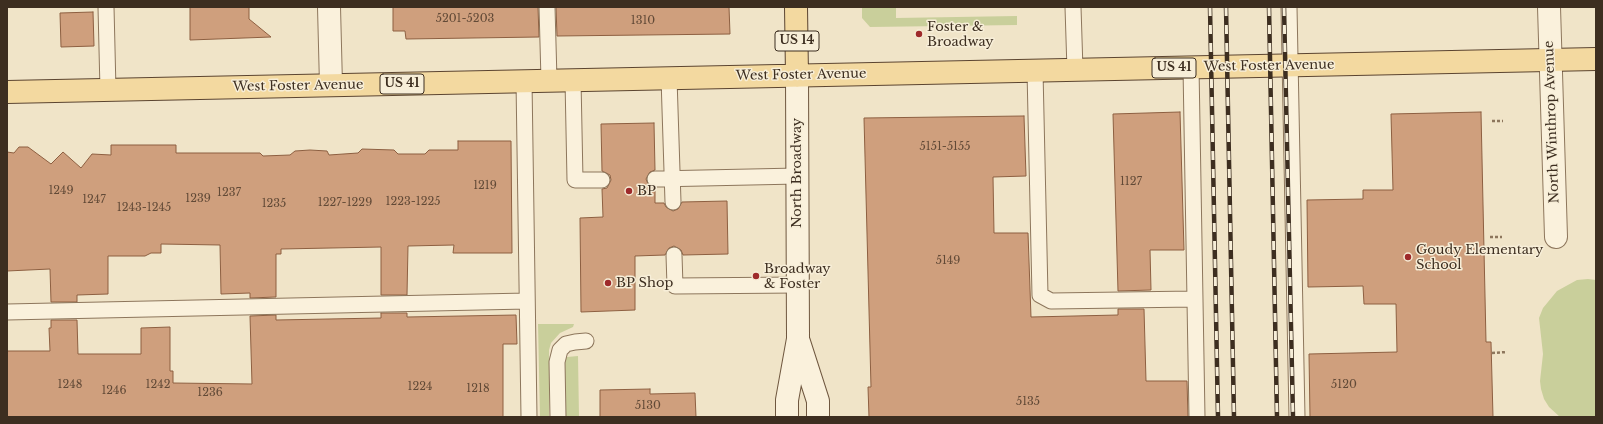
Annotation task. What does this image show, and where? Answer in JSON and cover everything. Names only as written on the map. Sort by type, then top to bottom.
[{"type":"main road","points":[[329,7],[331,85]]},
{"type":"main road","name":"North Broadway","points":[[787,417],[787,400],[798,339],[796,7]]},
{"type":"main road","name":"North Winthrop Avenue","points":[[1549,7],[1556,237]]},
{"type":"main road","name":"West Foster Avenue","points":[[7,92],[1596,59]]},
{"type":"main road","name":"North Broadway","points":[[798,339],[818,401],[818,417]]},
{"type":"lane","points":[[106,7],[108,90]]},
{"type":"lane","points":[[547,7],[549,80]]},
{"type":"lane","points":[[1073,7],[1075,70]]},
{"type":"lane","points":[[1289,7],[1297,417]]},
{"type":"lane","points":[[1191,67],[1194,299],[1198,417]]},
{"type":"lane","points":[[1035,71],[1040,295],[1051,301],[1194,299]]},
{"type":"lane","points":[[669,78],[673,202]]},
{"type":"lane","points":[[573,80],[575,180],[602,180]]},
{"type":"lane","points":[[524,81],[526,301],[529,417]]},
{"type":"lane","points":[[655,179],[798,176]]},
{"type":"lane","points":[[674,255],[675,286],[798,285]]},
{"type":"lane","points":[[7,312],[526,301]]},
{"type":"lane","points":[[558,417],[557,362],[560,350],[566,344],[586,341]]},
{"type":"path","points":[[1492,121],[1503,121]]},
{"type":"path","points":[[1490,237],[1502,237]]},
{"type":"path","points":[[1492,353],[1507,352]]},
{"type":"green space","points":[[862,7],[896,7],[896,18],[1017,16],[1017,25],[870,27],[862,18]]},
{"type":"green space","points":[[1577,280],[1596,280],[1596,417],[1560,417],[1549,407],[1544,399],[1541,389],[1540,381],[1543,354],[1539,318],[1543,308],[1557,291]]},
{"type":"green space","points":[[538,324],[574,324],[573,327],[560,333],[551,343],[549,350],[549,417],[540,417]]},
{"type":"green space","points":[[578,356],[579,417],[566,417],[564,362],[567,357]]},
{"type":"building","points":[[190,7],[249,7],[249,19],[271,37],[190,40]]},
{"type":"building","points":[[393,7],[538,7],[539,37],[406,39],[405,31],[393,31]]},
{"type":"building","points":[[556,7],[729,7],[730,34],[557,36]]},
{"type":"building","points":[[93,12],[94,46],[61,47],[60,13]]},
{"type":"building","points":[[1180,112],[1184,250],[1150,250],[1151,290],[1118,291],[1113,114]]},
{"type":"building","points":[[1481,112],[1486,342],[1491,342],[1493,417],[1310,417],[1309,354],[1397,352],[1396,304],[1364,304],[1363,286],[1308,287],[1307,200],[1363,199],[1363,190],[1393,190],[1391,114]]},
{"type":"building","points":[[1024,116],[1026,176],[993,177],[994,233],[1028,233],[1031,317],[1118,315],[1118,309],[1144,309],[1146,381],[1187,381],[1188,417],[869,417],[868,387],[871,387],[864,118]]},
{"type":"building","name":"BP","points":[[654,123],[655,170],[650,172],[646,179],[648,184],[655,188],[655,203],[664,203],[666,207],[673,211],[678,209],[682,202],[727,201],[728,254],[683,255],[681,250],[674,246],[669,248],[665,255],[635,256],[635,310],[581,312],[580,218],[603,217],[602,189],[607,188],[611,180],[610,175],[602,171],[601,124]]},
{"type":"building","points":[[458,141],[511,141],[512,253],[453,253],[454,245],[408,246],[407,295],[381,295],[381,247],[281,249],[281,254],[276,254],[276,297],[250,298],[250,293],[221,294],[220,245],[161,244],[161,253],[151,253],[145,256],[108,256],[108,294],[77,295],[77,302],[51,302],[50,269],[7,271],[7,152],[14,153],[19,147],[28,147],[51,164],[63,152],[81,168],[92,154],[111,155],[111,145],[176,145],[176,153],[260,153],[263,156],[290,155],[295,151],[310,150],[327,151],[329,155],[358,153],[362,149],[394,150],[398,154],[425,154],[429,150],[458,150]]},
{"type":"building","points":[[381,313],[407,313],[407,317],[516,315],[517,344],[503,344],[503,417],[7,417],[7,351],[50,351],[49,328],[51,328],[51,320],[77,320],[78,354],[141,354],[141,328],[170,327],[170,371],[173,371],[173,383],[252,384],[250,316],[276,315],[276,320],[381,318]]},
{"type":"building","points":[[650,389],[650,394],[695,393],[696,417],[600,417],[600,390]]},
{"type":"railway","points":[[1210,7],[1218,417]]},
{"type":"railway","points":[[1226,7],[1234,417]]},
{"type":"railway","points":[[1269,7],[1277,417]]},
{"type":"railway","points":[[1284,7],[1293,417]]},
{"type":"place","name":"Foster & Broadway","points":[[919,34]]},
{"type":"place","name":"BP","points":[[629,191]]},
{"type":"place","name":"Goudy Elementary School","points":[[1408,257]]},
{"type":"place","name":"Broadway & Foster","points":[[756,276]]},
{"type":"place","name":"BP Shop","points":[[608,283]]}]
